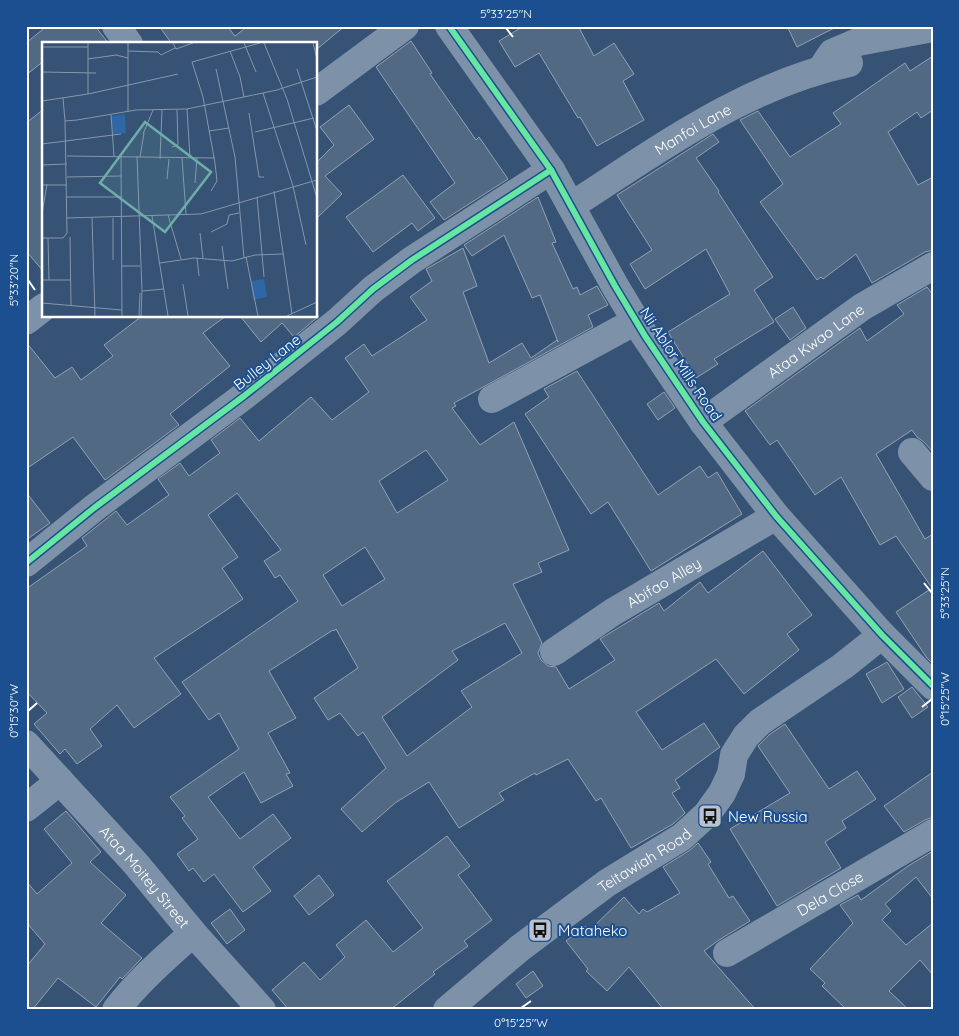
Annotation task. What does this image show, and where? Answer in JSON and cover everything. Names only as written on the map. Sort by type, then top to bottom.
[{"type":"street","points":[[116,26],[128,42]]},
{"type":"street","points":[[318,91],[405,26]]},
{"type":"street","name":"Nii Ablor Mills Road","points":[[449,26],[551,170],[636,321],[703,422],[776,516],[882,636],[933,686]]},
{"type":"street","name":"Manfoi Lane","points":[[822,68],[832,53],[858,42],[933,28]]},
{"type":"street","name":"Manfoi Lane","points":[[571,206],[699,123],[746,99],[822,68],[849,63]]},
{"type":"street","name":"Bulley Lane","points":[[26,562],[94,508],[244,396],[412,260],[551,170]]},
{"type":"street","name":"Ataa Kwao Lane","points":[[703,422],[862,307],[933,266]]},
{"type":"street","points":[[492,399],[636,321]]},
{"type":"street","points":[[912,452],[933,477]]},
{"type":"street","name":"Abifao Alley","points":[[554,652],[613,612],[776,516]]},
{"type":"street","name":"Teitawiah Road","points":[[447,1010],[520,948],[599,889],[682,837],[707,814],[722,793],[731,774],[734,755],[746,736],[760,722],[843,666],[882,636]]},
{"type":"street","name":"Ataa Moitey Street","points":[[26,744],[136,864],[193,933],[262,1010]]},
{"type":"street","points":[[26,808],[60,781]]},
{"type":"street","name":"Dela Close","points":[[727,953],[933,833]]},
{"type":"street","points":[[116,1010],[161,961],[193,933]]},
{"type":"building","points":[[47,26],[95,26],[107,42],[42,42],[42,63],[26,75],[26,43]]},
{"type":"building","points":[[159,26],[227,26],[235,36],[248,26],[345,26],[318,48],[318,42],[171,42]]},
{"type":"building","points":[[524,26],[578,26],[594,56],[614,43],[634,74],[623,81],[644,120],[597,146],[539,53],[515,67],[499,41]]},
{"type":"building","points":[[787,26],[838,26],[797,47]]},
{"type":"building","points":[[411,41],[432,73],[430,74],[476,140],[479,137],[508,179],[444,220],[430,202],[455,183],[376,67]]},
{"type":"building","points":[[933,56],[933,110],[921,118],[917,112],[888,132],[918,185],[933,177],[933,250],[925,252],[872,283],[856,254],[823,279],[821,277],[817,280],[760,202],[783,184],[740,120],[758,111],[790,157],[841,124],[833,113],[905,63],[910,71]]},
{"type":"building","points":[[349,105],[374,139],[325,176],[342,194],[318,217],[318,161],[334,145],[320,127]]},
{"type":"building","points":[[42,111],[42,270],[26,251],[26,123]]},
{"type":"building","points":[[713,134],[719,142],[696,158],[773,277],[754,290],[774,322],[714,359],[718,364],[696,378],[668,332],[730,294],[706,249],[645,289],[630,264],[652,250],[617,195]]},
{"type":"building","points":[[403,175],[435,218],[418,231],[412,223],[373,252],[346,217]]},
{"type":"building","points":[[538,197],[556,242],[552,243],[573,289],[577,287],[580,295],[597,286],[608,305],[588,315],[593,327],[454,403],[456,406],[452,408],[480,445],[514,422],[569,550],[538,563],[542,572],[513,584],[542,643],[538,653],[541,660],[548,666],[556,667],[569,689],[615,660],[600,639],[659,603],[664,611],[700,582],[708,593],[763,551],[812,615],[787,634],[799,650],[744,694],[716,659],[636,712],[662,750],[704,723],[720,747],[675,780],[680,788],[672,793],[685,813],[673,824],[631,848],[601,798],[596,801],[568,759],[536,775],[535,773],[499,793],[504,800],[459,828],[429,782],[395,803],[362,832],[341,809],[386,768],[363,732],[358,736],[340,713],[328,720],[314,698],[358,668],[336,629],[333,630],[269,671],[296,718],[268,733],[290,773],[286,774],[293,786],[261,803],[244,772],[208,797],[240,839],[273,814],[291,838],[253,867],[271,891],[243,912],[214,874],[204,882],[193,868],[189,871],[177,854],[198,839],[182,818],[185,816],[170,797],[239,749],[219,713],[209,720],[182,682],[298,601],[280,575],[275,578],[264,561],[281,550],[237,493],[208,515],[238,557],[222,568],[243,599],[154,658],[181,694],[134,728],[117,705],[90,729],[102,746],[77,764],[65,749],[60,754],[34,724],[47,713],[26,691],[26,589],[87,546],[82,538],[116,511],[127,525],[169,495],[158,479],[180,463],[189,476],[220,453],[211,440],[240,418],[259,441],[311,397],[332,420],[369,392],[345,358],[364,344],[372,356],[427,320],[410,297],[432,281],[426,269],[463,248],[477,286],[463,292],[489,363],[522,343],[531,358],[557,340],[558,342],[540,295],[532,298],[504,235],[472,256],[464,245]],"holes":[[[426,450],[448,480],[397,513],[379,481]],[[365,547],[385,579],[342,606],[323,575]],[[505,623],[522,653],[461,691],[472,707],[407,756],[382,717],[458,660],[452,651]]]},
{"type":"building","points":[[927,287],[933,295],[933,452],[912,430],[876,454],[925,539],[933,534],[933,664],[896,612],[932,588],[896,536],[880,545],[841,477],[815,495],[777,440],[770,445],[745,411],[860,328],[867,341],[904,314],[897,305]]},
{"type":"building","points":[[793,307],[806,328],[790,340],[775,319]]},
{"type":"building","points":[[139,318],[223,318],[203,333],[230,366],[170,414],[179,425],[105,480],[73,437],[26,469],[26,342],[55,378],[72,367],[81,380],[113,356],[104,345]]},
{"type":"building","points":[[242,318],[317,318],[294,337],[282,323],[261,342]]},
{"type":"building","points":[[577,371],[658,495],[700,466],[708,478],[717,472],[742,514],[651,571],[608,502],[591,514],[525,414],[549,397],[544,389]]},
{"type":"building","points":[[664,392],[675,408],[658,420],[647,404]]},
{"type":"building","points":[[26,492],[50,523],[26,540]]},
{"type":"building","points":[[887,662],[904,689],[882,703],[866,674]]},
{"type":"building","points":[[912,687],[928,707],[912,718],[898,697]]},
{"type":"building","points":[[785,724],[829,789],[857,771],[876,799],[842,821],[846,828],[825,842],[841,868],[777,906],[730,829],[790,793],[758,746],[770,734]]},
{"type":"building","points":[[933,772],[933,817],[904,832],[884,806]]},
{"type":"building","points":[[66,811],[101,852],[90,862],[126,895],[101,923],[142,958],[122,979],[120,977],[96,1007],[58,978],[32,1010],[26,1010],[26,967],[45,944],[26,922],[26,881],[37,894],[72,863],[44,829]]},
{"type":"building","points":[[447,836],[470,866],[458,875],[492,920],[464,941],[468,946],[433,972],[435,974],[390,1010],[289,1010],[272,990],[304,962],[320,980],[345,957],[336,945],[366,920],[393,952],[423,928],[387,881]]},
{"type":"building","points":[[698,843],[711,862],[708,864],[729,898],[733,896],[750,921],[704,951],[756,1010],[664,1010],[629,967],[607,991],[586,971],[588,969],[566,941],[585,926],[589,931],[624,897],[639,914],[643,909],[647,912],[680,893],[663,867]]},
{"type":"building","points":[[933,851],[933,899],[916,877],[885,904],[891,911],[882,920],[906,945],[933,923],[933,975],[920,960],[889,991],[909,1010],[847,1010],[822,986],[825,983],[810,969],[853,923],[840,905],[858,895],[861,900],[908,866]]},
{"type":"building","points":[[319,875],[334,895],[309,915],[294,896]]},
{"type":"building","points":[[230,909],[245,930],[227,944],[211,923]]},
{"type":"building","points":[[533,971],[543,986],[526,998],[516,984]]},
{"type":"cycle path","points":[[449,26],[551,170],[645,336],[703,422],[776,516],[882,635],[933,686]]},
{"type":"cycle path","points":[[26,563],[94,508],[244,396],[337,322],[373,289],[412,260],[551,170]]},
{"type":"place","name":"New Russia","points":[[710,816]]},
{"type":"place","name":"Mataheko","points":[[540,930]]}]
